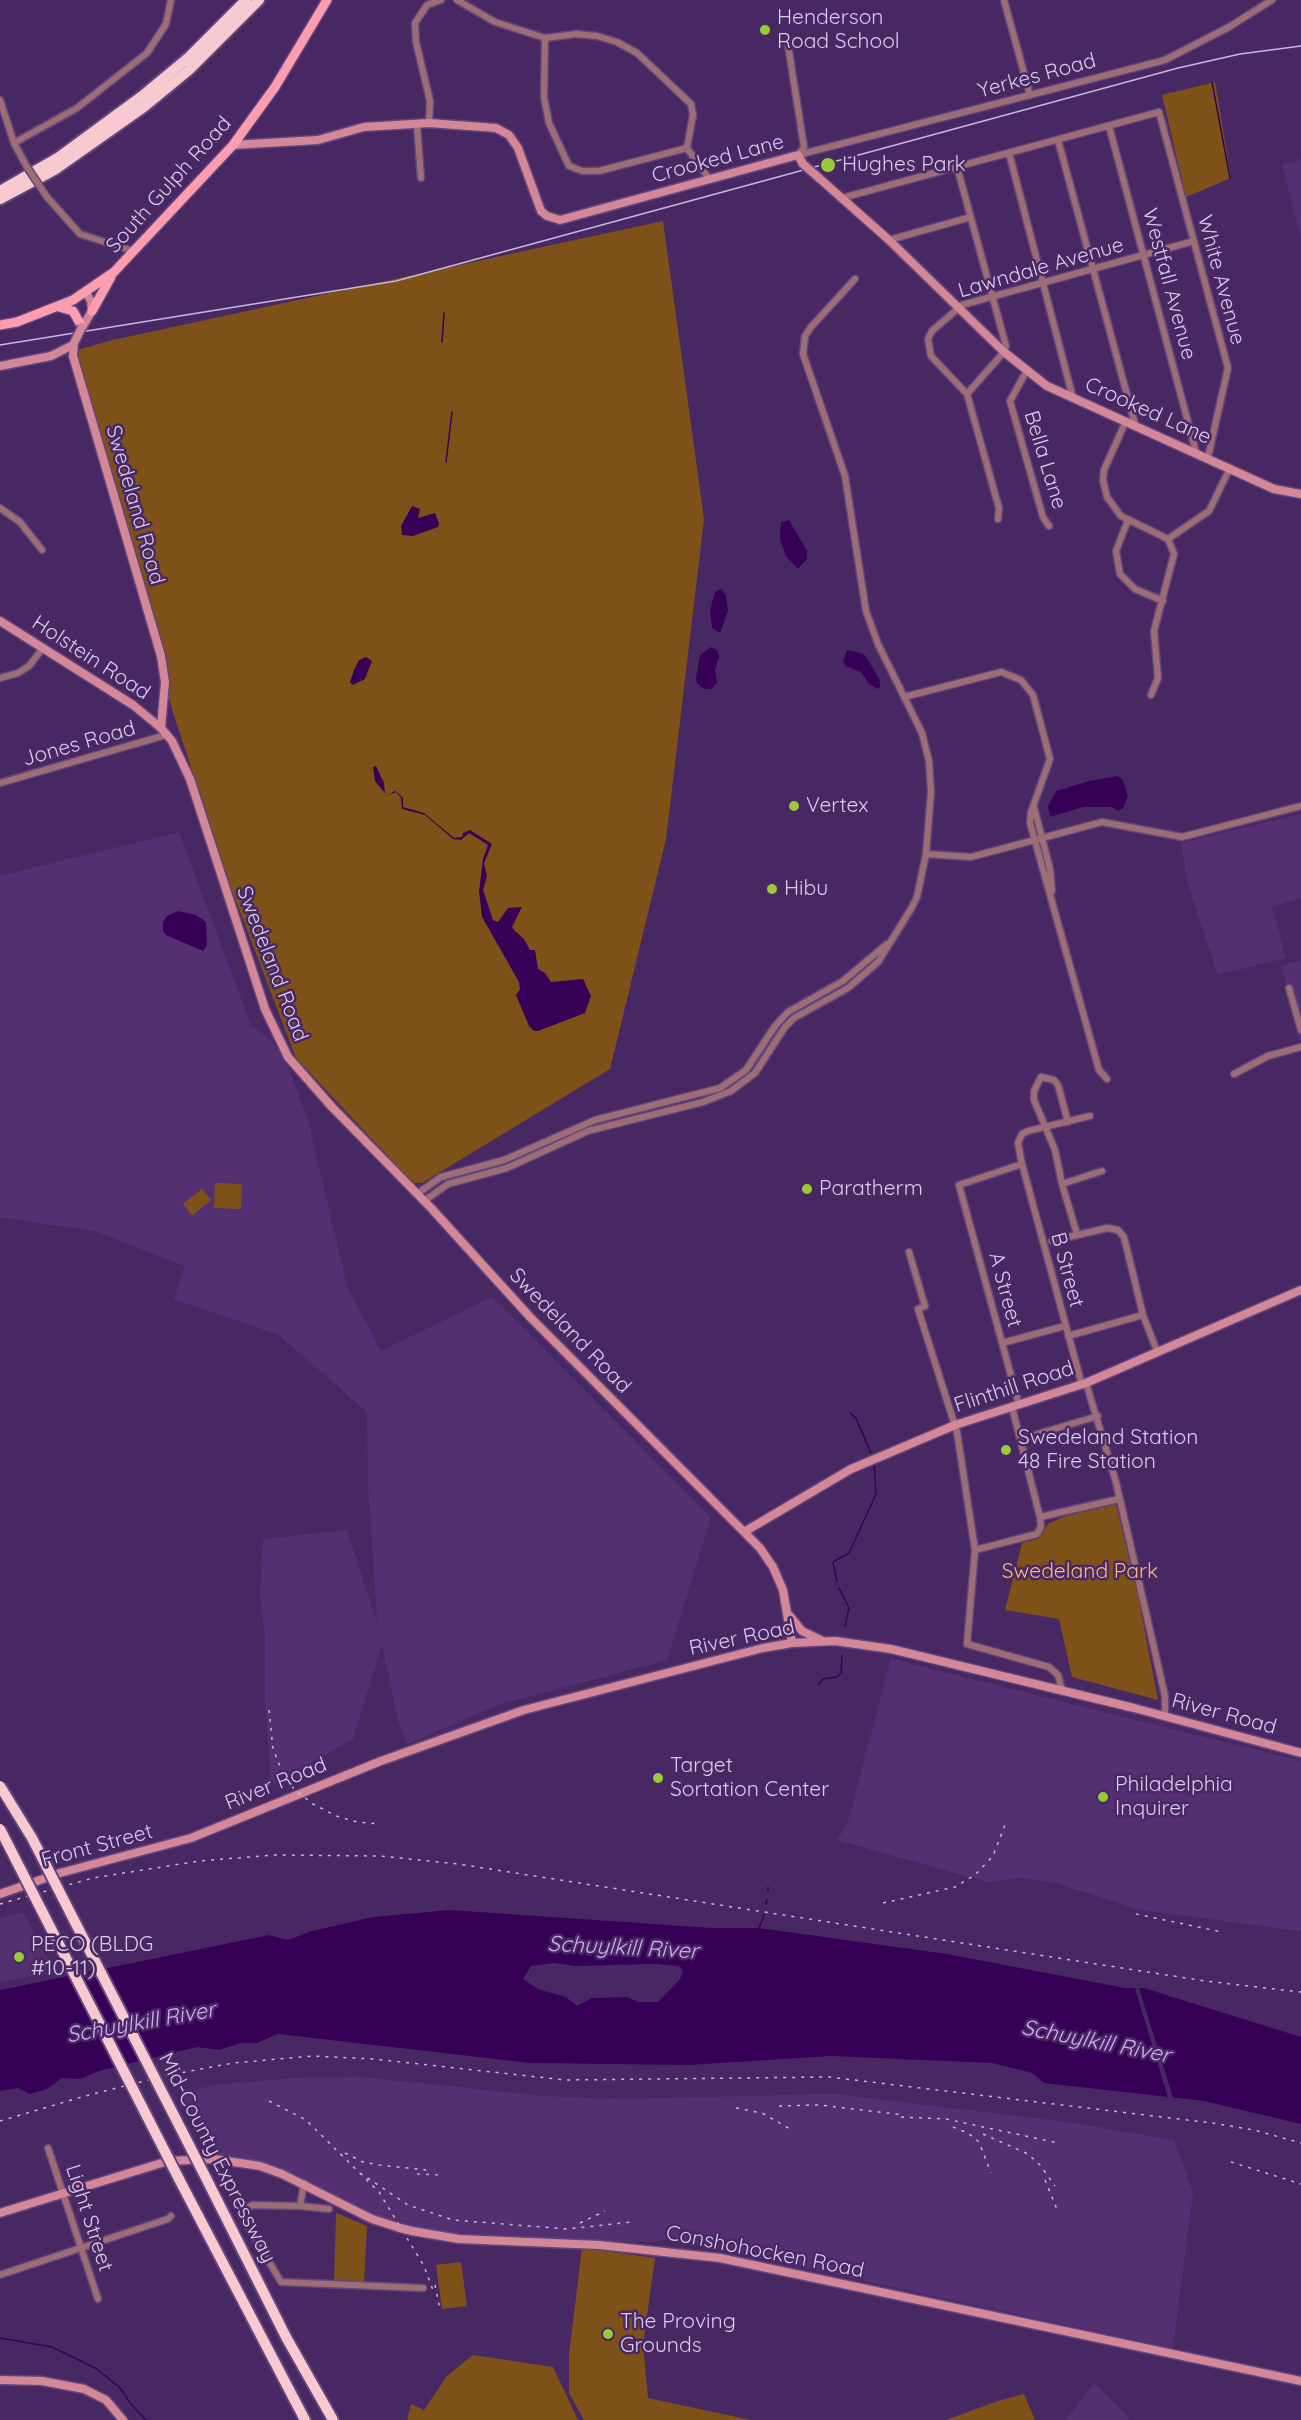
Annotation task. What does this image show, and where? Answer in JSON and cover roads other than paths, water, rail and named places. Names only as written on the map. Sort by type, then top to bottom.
[{"type":"highway","points":[[0,190],[59,157],[142,96],[189,57],[246,0]]},
{"type":"highway","points":[[235,27],[259,0]]},
{"type":"highway","points":[[0,199],[86,150],[189,70],[235,27],[269,0]]},
{"type":"highway","name":"Mid-County Expressway","points":[[0,1786],[32,1838],[286,2337],[333,2420]]},
{"type":"highway","name":"Mid-County Expressway","points":[[0,1829],[304,2420]]},
{"type":"main road","name":"South Gulph Road","points":[[0,325],[58,307],[86,293],[114,272],[233,145],[275,87],[327,0]]},
{"type":"main road","name":"Crooked Lane","points":[[233,145],[318,140],[364,127],[429,123],[487,126],[508,135],[518,148],[538,205],[547,216],[553,219],[568,219],[710,180],[801,159],[1026,372],[1047,386],[1279,491],[1301,494]]},
{"type":"main road","points":[[0,366],[51,356],[73,344],[114,272]]},
{"type":"main road","points":[[86,293],[91,301],[92,311]]},
{"type":"main road","points":[[83,326],[86,293]]},
{"type":"main road","points":[[58,307],[73,310],[83,326]]},
{"type":"main road","name":"Swedeland Road","points":[[73,344],[75,364],[161,656],[165,682],[164,732],[178,751],[190,779],[235,922],[282,1047],[297,1068],[332,1107],[424,1201],[546,1333],[744,1532],[773,1567],[783,1590],[792,1643]]},
{"type":"main road","points":[[51,356],[75,364]]},
{"type":"main road","name":"Holstein Road","points":[[0,621],[133,705],[164,732]]},
{"type":"main road","name":"Flinthill Road","points":[[744,1532],[851,1469],[955,1425],[1084,1384],[1301,1290]]},
{"type":"main road","points":[[788,1613],[802,1631],[824,1641]]},
{"type":"main road","name":"River Road","points":[[205,1833],[472,1727],[566,1698],[763,1648],[792,1643],[824,1641],[858,1643],[891,1649],[1165,1716],[1301,1753]]},
{"type":"main road","name":"Front Street","points":[[0,1894],[60,1873],[205,1833]]},
{"type":"main road","name":"Conshohocken Road","points":[[0,2213],[158,2164],[186,2159],[232,2161],[260,2166],[304,2183],[372,2219],[412,2231],[459,2240],[599,2245],[720,2258],[1301,2381]]},
{"type":"main road","points":[[0,2380],[42,2381],[84,2389],[106,2400],[123,2420]]},
{"type":"street","points":[[14,143],[77,108],[147,53],[166,24],[171,0]]},
{"type":"street","points":[[429,123],[430,101],[416,42],[415,23],[427,5],[441,0]]},
{"type":"street","points":[[457,0],[495,22],[545,38],[576,34],[597,36],[617,42],[637,53],[691,104],[693,115],[687,148],[710,180]]},
{"type":"street","points":[[1004,0],[1030,95]]},
{"type":"street","name":"Yerkes Road","points":[[801,159],[1165,60],[1219,32],[1272,0]]},
{"type":"street","points":[[545,38],[544,97],[549,123],[569,166],[582,171],[599,171],[687,148]]},
{"type":"street","points":[[788,45],[804,147],[801,159]]},
{"type":"street","points":[[0,100],[14,143],[47,197],[80,234],[132,251]]},
{"type":"street","name":"White Avenue","points":[[1109,126],[1159,112],[1228,372],[1208,457]]},
{"type":"street","points":[[417,125],[421,178]]},
{"type":"street","points":[[842,198],[1109,126]]},
{"type":"street","name":"Westfall Avenue","points":[[1109,126],[1196,452]]},
{"type":"street","points":[[1058,140],[1131,423],[1106,464],[1103,480],[1110,503],[1128,520],[1168,539],[1173,548],[1173,562],[1153,637],[1158,678],[1150,694]]},
{"type":"street","points":[[1009,153],[1073,398]]},
{"type":"street","points":[[957,166],[1006,346],[1004,352],[967,393]]},
{"type":"street","points":[[889,240],[971,217]]},
{"type":"street","name":"Lawndale Avenue","points":[[998,519],[999,508],[967,393],[931,356],[928,339],[932,331],[958,308],[993,296],[1194,242]]},
{"type":"street","points":[[424,1201],[448,1184],[507,1168],[588,1131],[703,1102],[732,1091],[755,1072],[791,1021],[857,981],[878,962],[917,897],[926,854],[931,792],[929,761],[922,733],[878,644],[866,611],[845,476],[803,354],[806,336],[811,327],[855,279]]},
{"type":"street","name":"Bella Lane","points":[[1026,372],[1010,400],[1043,517],[1049,526]]},
{"type":"street","points":[[1168,539],[1209,511],[1230,468]]},
{"type":"street","points":[[0,508],[20,522],[42,550]]},
{"type":"street","points":[[1128,520],[1116,551],[1118,570],[1130,586],[1162,601]]},
{"type":"street","points":[[0,678],[29,666],[44,648]]},
{"type":"street","points":[[904,697],[991,672],[1010,674],[1021,680],[1035,698],[1050,759],[1030,821],[1099,1070],[1107,1079]]},
{"type":"street","name":"Jones Road","points":[[0,783],[164,732]]},
{"type":"street","points":[[1034,804],[1051,876],[1052,903]]},
{"type":"street","points":[[926,854],[971,857],[1102,822],[1182,837],[1301,806]]},
{"type":"street","points":[[417,1194],[441,1177],[504,1160],[594,1120],[701,1094],[727,1084],[746,1070],[788,1011],[843,981],[894,938]]},
{"type":"street","points":[[1289,988],[1301,1030]]},
{"type":"street","points":[[1234,1074],[1268,1056],[1301,1047]]},
{"type":"street","points":[[1068,1122],[1058,1085],[1054,1080],[1041,1077],[1034,1091],[1034,1100],[1055,1149],[1062,1184],[1077,1234]]},
{"type":"street","points":[[1044,1127],[1090,1116]]},
{"type":"street","name":"B Street","points":[[1044,1127],[1022,1134],[1018,1143],[1022,1164],[1068,1336],[1084,1384],[1098,1416],[1165,1696],[1165,1716]]},
{"type":"street","name":"A Street","points":[[1022,1164],[959,1185],[1002,1343],[1021,1439],[1040,1517]]},
{"type":"street","points":[[1062,1184],[1102,1171]]},
{"type":"street","points":[[1052,1241],[1107,1228],[1118,1230],[1124,1238],[1143,1315],[1157,1352]]},
{"type":"street","points":[[909,1252],[925,1306],[918,1309],[955,1425],[975,1550],[967,1644],[1049,1667],[1060,1677],[1062,1690]]},
{"type":"street","points":[[1068,1336],[1143,1315]]},
{"type":"street","points":[[1002,1343],[1065,1326]]},
{"type":"street","points":[[1021,1439],[1098,1416]]},
{"type":"street","points":[[975,1550],[1037,1534],[1041,1527],[1040,1517],[1119,1499]]},
{"type":"street","name":"Light Street","points":[[48,2148],[98,2299]]},
{"type":"street","points":[[300,2206],[304,2183]]},
{"type":"street","points":[[329,2209],[252,2205],[247,2206],[244,2211],[245,2222],[277,2277],[285,2284],[423,2288]]},
{"type":"street","points":[[0,2275],[168,2219],[171,2216]]},
{"type":"water","points":[[412,506],[420,509],[418,518],[435,513],[439,523],[438,527],[413,536],[402,535],[401,526]]},
{"type":"water","points":[[789,520],[807,551],[807,559],[798,569],[786,556],[780,539],[781,522]]},
{"type":"water","points":[[721,589],[726,595],[728,611],[720,633],[712,628],[710,610],[715,592]]},
{"type":"water","points":[[711,647],[717,650],[719,656],[715,670],[717,683],[711,689],[704,689],[697,683],[696,678],[700,655]]},
{"type":"water","points":[[847,650],[866,656],[880,681],[880,687],[877,689],[869,684],[861,672],[847,667],[843,662]]},
{"type":"water","points":[[366,657],[372,661],[365,679],[353,685],[350,682],[354,670],[359,660]]},
{"type":"water","points":[[376,766],[384,783],[385,793],[375,781],[373,767]]},
{"type":"water","points":[[1118,776],[1123,780],[1128,796],[1123,808],[1118,811],[1112,807],[1083,807],[1050,817],[1048,806],[1056,791],[1089,781]]},
{"type":"water","points":[[394,791],[397,792],[403,798],[403,807],[424,813],[454,838],[462,837],[463,833],[470,830],[492,844],[484,863],[487,876],[483,890],[493,920],[498,922],[508,908],[522,907],[512,927],[524,939],[530,950],[535,950],[538,969],[545,973],[551,982],[583,979],[591,996],[585,1013],[538,1031],[534,1031],[529,1026],[516,995],[520,989],[519,982],[482,917],[479,891],[483,859],[488,845],[469,833],[461,840],[453,839],[425,815],[402,809],[401,798],[396,792],[389,795]]},
{"type":"water","points":[[178,911],[196,915],[206,922],[207,945],[203,951],[166,935],[163,931],[163,922],[167,916]]},
{"type":"water","name":"Schuylkill River","points":[[450,1910],[712,1928],[759,1928],[947,1954],[1125,1988],[1144,1988],[1301,2037],[1301,2124],[1204,2101],[1044,2083],[1032,2073],[992,2063],[831,2056],[689,2065],[530,2063],[278,2034],[257,2043],[241,2043],[219,2050],[197,2047],[99,2071],[80,2079],[62,2078],[47,2089],[30,2094],[18,2088],[0,2091],[0,1990],[269,1935],[288,1940],[312,1931],[373,1917]],"holes":[[[554,1963],[575,1966],[656,1964],[678,1966],[683,1970],[680,1979],[658,2002],[639,2002],[627,1997],[592,1998],[577,2006],[566,1997],[538,1989],[523,1979],[531,1966]]]},
{"type":"waterway","points":[[1212,82],[1230,178]]},
{"type":"waterway","points":[[442,342],[444,313]]},
{"type":"waterway","points":[[446,462],[452,412]]},
{"type":"waterway","points":[[850,1413],[856,1418],[871,1453]]},
{"type":"waterway","points":[[837,1582],[833,1562],[849,1553],[876,1494],[874,1463]]},
{"type":"waterway","points":[[839,1588],[849,1608],[845,1626]]},
{"type":"waterway","points":[[818,1685],[823,1679],[837,1677],[841,1673],[842,1655]]},
{"type":"waterway","points":[[768,1887],[768,1892]]},
{"type":"waterway","points":[[766,1904],[767,1900]]},
{"type":"waterway","points":[[759,1928],[764,1915]]},
{"type":"waterway","points":[[0,2338],[52,2347],[97,2369],[120,2388],[146,2420]]},
{"type":"tram line","points":[[0,345],[396,281],[1178,68],[1240,54],[1301,46]]},
{"type":"railway","points":[[269,1710],[273,1749],[282,1771],[294,1789],[313,1804],[336,1816],[357,1822],[379,1824]]},
{"type":"railway","points":[[883,1903],[955,1887],[975,1875],[993,1856],[1005,1825]]},
{"type":"railway","points":[[0,1904],[93,1878],[199,1861],[274,1855],[380,1856],[458,1864],[1205,1981],[1301,1992]]},
{"type":"railway","points":[[1136,1914],[1222,1932]]},
{"type":"railway","points":[[0,2121],[164,2076],[233,2063],[312,2056],[374,2059],[565,2080],[829,2077],[1212,2123],[1254,2130],[1301,2143]]},
{"type":"railway","points":[[269,2101],[306,2120],[379,2192],[424,2266],[434,2293]]},
{"type":"railway","points":[[779,2106],[820,2105],[904,2115]]},
{"type":"railway","points":[[736,2108],[762,2113],[790,2129]]},
{"type":"railway","points":[[901,2117],[946,2119],[1058,2143]]},
{"type":"railway","points":[[953,2127],[968,2133],[979,2142],[991,2173]]},
{"type":"railway","points":[[983,2134],[1028,2154],[1040,2165],[1055,2186]]},
{"type":"railway","points":[[345,2153],[363,2162],[427,2170]]},
{"type":"railway","points":[[1231,2162],[1301,2184]]},
{"type":"railway","points":[[360,2173],[408,2205],[453,2220],[567,2229],[632,2222]]},
{"type":"railway","points":[[417,2174],[441,2175]]},
{"type":"railway","points":[[1045,2180],[1058,2212]]},
{"type":"railway","points":[[580,2223],[605,2211]]},
{"type":"railway","points":[[435,2285],[440,2310]]},
{"type":"place","name":"Henderson Road School","points":[[765,30]]},
{"type":"place","name":"Hughes Park","points":[[828,165]]},
{"type":"place","name":"Vertex","points":[[794,806]]},
{"type":"place","name":"Hibu","points":[[772,889]]},
{"type":"place","name":"Paratherm","points":[[807,1189]]},
{"type":"place","name":"Swedeland Station 48 Fire Station","points":[[1006,1450]]},
{"type":"place","name":"Target Sortation Center","points":[[658,1778]]},
{"type":"place","name":"Philadelphia Inquirer","points":[[1103,1797]]},
{"type":"place","name":"PECO (BLDG #10-11)","points":[[19,1957]]},
{"type":"place","name":"The Proving Grounds","points":[[608,2334]]},
{"type":"park label","name":"Swedeland Park","points":[[1080,1572]]}]
